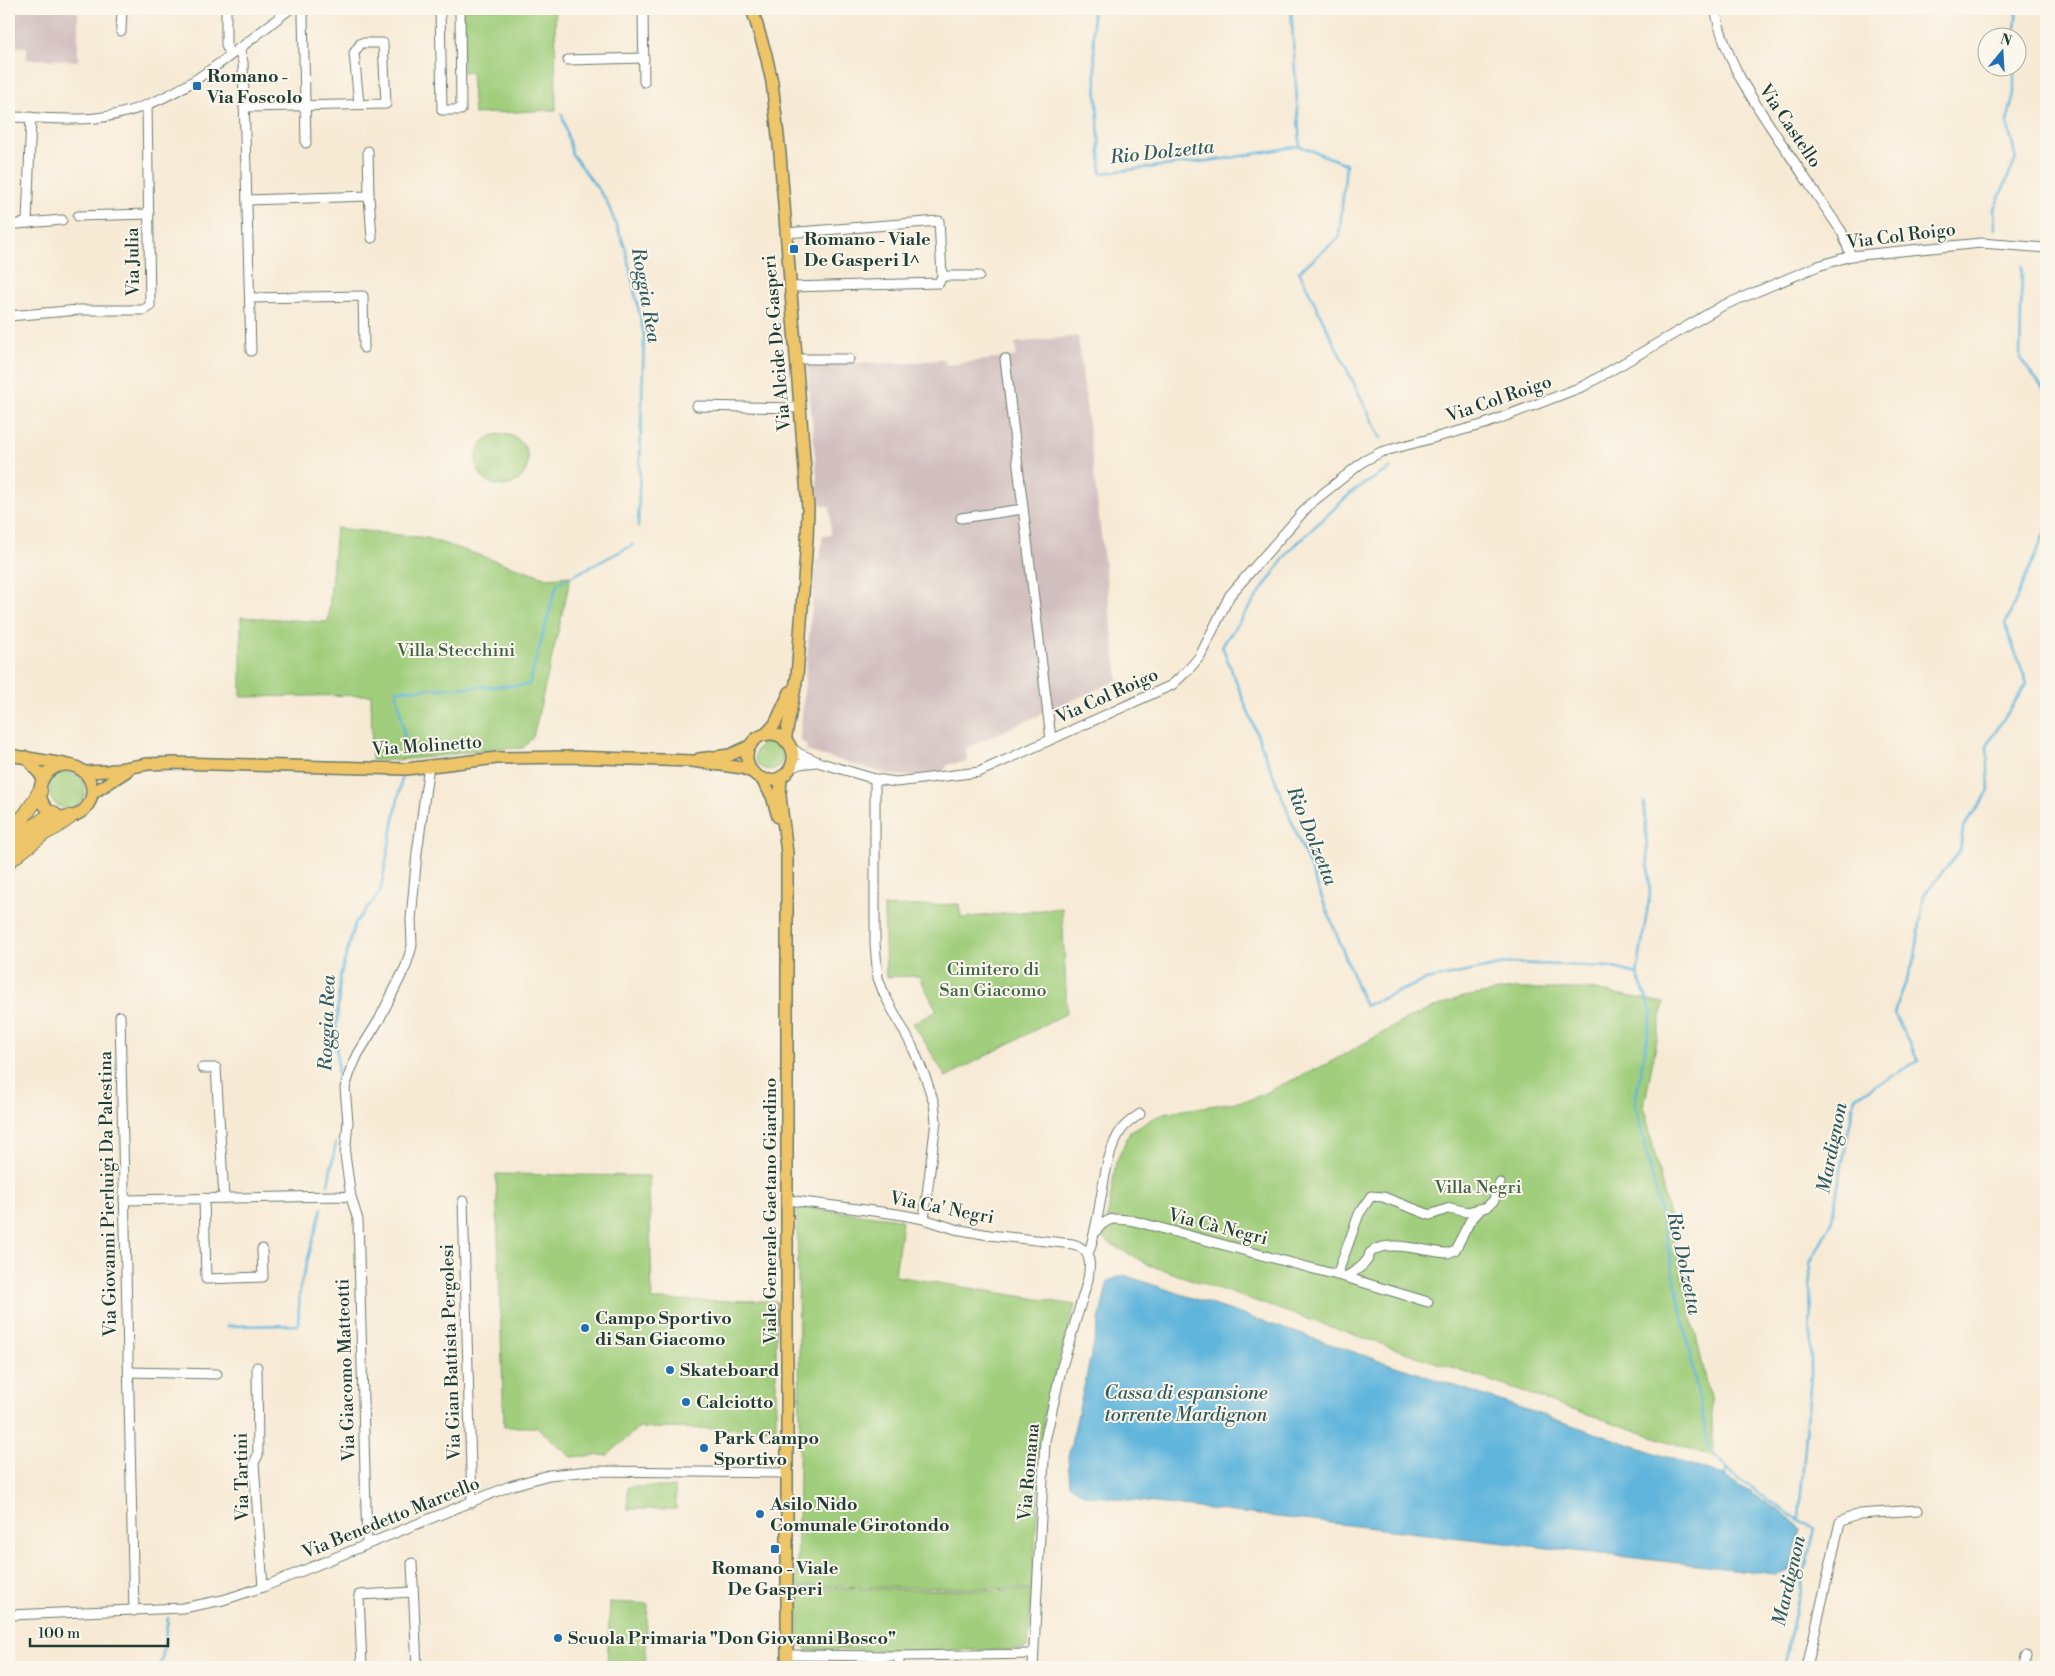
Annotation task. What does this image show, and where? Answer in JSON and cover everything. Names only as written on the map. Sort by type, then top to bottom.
[{"type":"highway","points":[[9,829],[20,822],[28,813],[41,785]]},
{"type":"highway","points":[[9,844],[53,813]]},
{"type":"highway","points":[[9,861],[43,834],[70,817]]},
{"type":"main road","name":"Via Alcide De Gasperi","points":[[752,9],[766,54],[772,82],[780,154],[801,408],[808,531],[797,677],[787,744]]},
{"type":"main road","name":"Via Alcide De Gasperi","points":[[765,735],[775,724],[797,677]]},
{"type":"main road","points":[[765,735],[779,737],[787,744],[792,761],[790,768],[781,777],[775,779],[756,775],[747,759],[750,746],[754,741],[765,735]]},
{"type":"main road","name":"Via Molinetto","points":[[692,761],[730,755],[750,746]]},
{"type":"main road","points":[[9,755],[70,764],[85,772],[92,786],[92,793]]},
{"type":"main road","points":[[26,757],[41,785],[46,808],[53,813],[70,817]]},
{"type":"main road","name":"Via Molinetto","points":[[85,772],[173,763],[406,769],[497,758],[580,757],[692,761],[743,768],[756,775]]},
{"type":"main road","points":[[41,785],[54,767],[70,764]]},
{"type":"main road","name":"Via Molinetto","points":[[70,817],[85,809],[90,802],[92,793],[135,766]]},
{"type":"main road","name":"Viale Generale Gaetano Giardino","points":[[756,775],[772,796],[786,845]]},
{"type":"main road","name":"Viale Generale Gaetano Giardino","points":[[781,777],[780,796],[786,845],[787,1667]]},
{"type":"street","points":[[121,31],[122,9]]},
{"type":"street","points":[[226,9],[226,45],[230,55]]},
{"type":"street","points":[[9,117],[94,118],[109,116],[147,105],[189,85],[290,9]]},
{"type":"street","points":[[440,9],[442,110],[461,110],[460,9]]},
{"type":"street","points":[[643,9],[644,82]]},
{"type":"street","name":"Via Castello","points":[[1715,9],[1729,59],[1746,89],[1842,232],[1851,256]]},
{"type":"street","points":[[303,15],[306,143]]},
{"type":"street","points":[[244,107],[386,104],[384,44],[361,43],[356,48],[354,54],[359,104]]},
{"type":"street","points":[[239,48],[243,62],[251,351]]},
{"type":"street","points":[[568,60],[644,58]]},
{"type":"street","name":"Via Julia","points":[[9,316],[79,310],[143,310],[150,306],[147,105]]},
{"type":"street","points":[[27,223],[30,117]]},
{"type":"street","points":[[368,151],[372,238]]},
{"type":"street","points":[[247,200],[369,196]]},
{"type":"street","points":[[78,216],[149,214]]},
{"type":"street","points":[[9,226],[62,220]]},
{"type":"street","points":[[786,233],[939,222],[942,276],[939,282],[935,284],[790,287]]},
{"type":"street","name":"Via Col Roigo","points":[[787,744],[800,754],[818,762],[875,779],[896,782],[979,772],[1172,685],[1200,656],[1230,594],[1310,504],[1364,461],[1381,452],[1485,424],[1584,386],[1722,306],[1818,266],[1851,256],[1981,243],[2046,248]]},
{"type":"street","points":[[942,276],[979,276]]},
{"type":"street","points":[[250,298],[363,296],[364,348]]},
{"type":"street","points":[[797,359],[849,360]]},
{"type":"street","name":"Via Col Roigo","points":[[1005,359],[1051,739]]},
{"type":"street","points":[[697,406],[801,408]]},
{"type":"street","points":[[961,518],[1023,509]]},
{"type":"street","name":"Via Col Roigo","points":[[790,768],[800,764],[818,762]]},
{"type":"street","name":"Via Giacomo Matteotti","points":[[367,1544],[358,1220],[351,1197],[345,1155],[348,1122],[345,1088],[358,1054],[379,1020],[406,966],[412,946],[411,919],[414,881],[429,765]]},
{"type":"street","points":[[875,779],[875,944],[878,978],[884,994],[912,1046],[926,1079],[934,1103],[936,1121],[924,1220]]},
{"type":"street","name":"Via Giovanni Pierluigi Da Palestina","points":[[120,1016],[134,1611]]},
{"type":"street","points":[[202,1068],[216,1068],[224,1198]]},
{"type":"street","points":[[1088,1254],[1096,1231],[1112,1147],[1123,1128],[1140,1114]]},
{"type":"street","points":[[1341,1276],[1358,1270],[1367,1260],[1370,1253],[1378,1248],[1402,1246],[1448,1254],[1455,1250],[1470,1221],[1480,1210],[1494,1200],[1500,1183]]},
{"type":"street","points":[[1341,1276],[1359,1214],[1371,1196],[1384,1197],[1430,1214],[1450,1208],[1467,1212],[1480,1210]]},
{"type":"street","points":[[124,1200],[351,1197]]},
{"type":"street","points":[[204,1198],[206,1279],[263,1277],[262,1249]]},
{"type":"street","name":"Via Ca' Negri","points":[[787,1200],[924,1220],[939,1226],[964,1230],[1073,1244],[1080,1246],[1088,1254]]},
{"type":"street","name":"Via Gian Battista Pergolesi","points":[[463,1201],[472,1503]]},
{"type":"street","name":"Via Cà Negri","points":[[1096,1231],[1103,1222],[1113,1218],[1134,1221],[1341,1276],[1428,1302]]},
{"type":"street","name":"Via Romana","points":[[1032,1667],[1045,1441],[1061,1370],[1088,1279],[1090,1263],[1088,1254]]},
{"type":"street","name":"Via Tartini","points":[[257,1366],[258,1455],[254,1464],[263,1587]]},
{"type":"street","points":[[129,1372],[217,1374]]},
{"type":"street","name":"Via Benedetto Marcello","points":[[9,1615],[183,1608],[223,1600],[263,1587],[523,1482],[562,1473],[591,1471],[787,1473]]},
{"type":"street","points":[[1807,1667],[1840,1522],[1859,1514],[1918,1510]]},
{"type":"street","points":[[412,1563],[417,1667]]},
{"type":"street","points":[[362,1667],[359,1595],[413,1592]]},
{"type":"street","points":[[787,1655],[1033,1654]]},
{"type":"street","points":[[899,1656],[899,1667]]},
{"type":"street","points":[[2024,1667],[2026,1656]]},
{"type":"shaded area","points":[[9,9],[78,9],[78,61],[27,59],[27,47],[9,46]]},
{"type":"shaded area","points":[[1078,336],[1118,680],[966,748],[967,762],[949,764],[941,773],[905,776],[891,775],[806,751],[807,746],[801,741],[800,737],[816,560],[820,559],[823,535],[831,535],[830,507],[819,503],[807,363],[910,363],[944,359],[946,365],[1016,356],[1015,343]]},
{"type":"green space","points":[[462,9],[555,9],[556,110],[474,114],[471,72],[463,72]]},
{"type":"green space","points":[[502,434],[516,438],[524,446],[528,460],[524,474],[516,482],[502,486],[488,482],[480,474],[476,460],[480,446],[488,438]]},
{"type":"green space","name":"Villa Stecchini","points":[[336,528],[427,538],[548,578],[571,576],[533,737],[523,748],[485,750],[410,759],[372,760],[371,695],[241,697],[241,617],[328,622]]},
{"type":"green space","points":[[769,742],[779,746],[783,756],[779,766],[769,770],[759,766],[755,756],[759,746]]},
{"type":"green space","points":[[67,772],[79,778],[85,790],[79,802],[67,808],[55,802],[49,790],[55,778]]},
{"type":"green space","name":"Cimitero di San Giacomo","points":[[959,904],[961,918],[1062,908],[1067,1013],[946,1077],[913,1023],[937,1011],[919,976],[886,977],[884,907]]},
{"type":"green space","name":"Villa Negri","points":[[1511,989],[1590,989],[1664,1003],[1644,1107],[1711,1401],[1714,1457],[1149,1265],[1104,1240],[1116,1162],[1130,1132],[1163,1113],[1249,1100],[1327,1064],[1411,1017],[1459,998]]},
{"type":"green space","points":[[496,1174],[649,1176],[652,1300],[776,1301],[776,1429],[638,1428],[608,1455],[571,1457],[537,1427],[504,1427]]},
{"type":"green space","points":[[801,1207],[900,1219],[902,1222],[895,1276],[1075,1305],[1044,1414],[1032,1589],[797,1586],[800,1416],[797,1212]]},
{"type":"green space","points":[[628,1487],[675,1487],[676,1509],[628,1509]]},
{"type":"green space","points":[[798,1588],[1032,1591],[1028,1646],[1022,1650],[806,1650],[805,1647],[798,1645]]},
{"type":"green space","points":[[610,1602],[648,1604],[645,1667],[607,1667]]},
{"type":"water","name":"Cassa di espansione torrente Mardignon","points":[[1124,1275],[1724,1476],[1795,1521],[1801,1529],[1790,1571],[1775,1574],[1085,1495],[1070,1485],[1068,1457],[1108,1281]]},
{"type":"waterway","name":"Rio Dolzetta","points":[[1092,9],[1101,173],[1224,159],[1300,146]]},
{"type":"waterway","name":"Rio Dolzetta","points":[[1291,9],[1300,146],[1346,164],[1339,238],[1299,271],[1381,439]]},
{"type":"waterway","name":"Mardignon","points":[[2015,28],[2017,9]]},
{"type":"waterway","name":"Mardignon","points":[[1995,229],[1994,209],[2016,159],[2007,122],[2014,93],[2014,78]]},
{"type":"waterway","name":"Roggia Rea","points":[[562,114],[572,154],[606,200],[625,247],[644,335],[638,527]]},
{"type":"waterway","name":"Mardignon","points":[[2022,266],[2020,358],[2046,393]]},
{"type":"waterway","name":"Rio Dolzetta","points":[[1390,469],[1354,490],[1290,550],[1222,646],[1365,1006],[1426,980],[1510,963],[1610,967],[1637,974],[1652,1012],[1635,1102],[1669,1251],[1709,1448],[1728,1470],[1767,1500],[1814,1529],[1783,1667]]},
{"type":"waterway","name":"Mardignon","points":[[1799,1518],[1811,1374],[1810,1263],[1831,1224],[1855,1097],[1918,1061],[1894,1013],[1915,958],[1924,895],[1960,851],[1963,828],[1989,791],[1987,745],[2027,683],[2005,625],[2046,530]]},
{"type":"waterway","name":"Roggia Rea","points":[[408,755],[396,690],[529,685],[557,584],[633,545]]},
{"type":"waterway","name":"Roggia Rea","points":[[339,1103],[336,1033],[340,977],[355,923],[380,893],[402,778]]},
{"type":"waterway","name":"Rio Dolzetta","points":[[1637,974],[1650,893],[1644,802]]},
{"type":"waterway","name":"Roggia Rea","points":[[339,1129],[342,1114]]},
{"type":"waterway","name":"Roggia Rea","points":[[328,1184],[336,1143]]},
{"type":"waterway","name":"Roggia Rea","points":[[227,1326],[298,1325],[300,1287],[322,1208]]},
{"type":"waterway","name":"Rio Dolzetta","points":[[1724,1476],[1728,1470]]},
{"type":"waterway","name":"Roggia Rea","points":[[158,1667],[162,1660],[168,1618]]},
{"type":"place","name":"Romano - Via Foscolo","points":[[197,86]]},
{"type":"place","name":"Romano - Viale De Gasperi 1^","points":[[794,249]]},
{"type":"place","name":"Campo Sportivo di San Giacomo","points":[[585,1328]]},
{"type":"place","name":"Skateboard","points":[[670,1370]]},
{"type":"place","name":"Calciotto","points":[[686,1402]]},
{"type":"place","name":"Park Campo Sportivo","points":[[704,1448]]},
{"type":"place","name":"Asilo Nido Comunale Girotondo","points":[[760,1514]]},
{"type":"place","name":"Romano - Viale De Gasperi","points":[[775,1549]]},
{"type":"place","name":"Scuola Primaria \"Don Giovanni Bosco\"","points":[[558,1638]]}]
